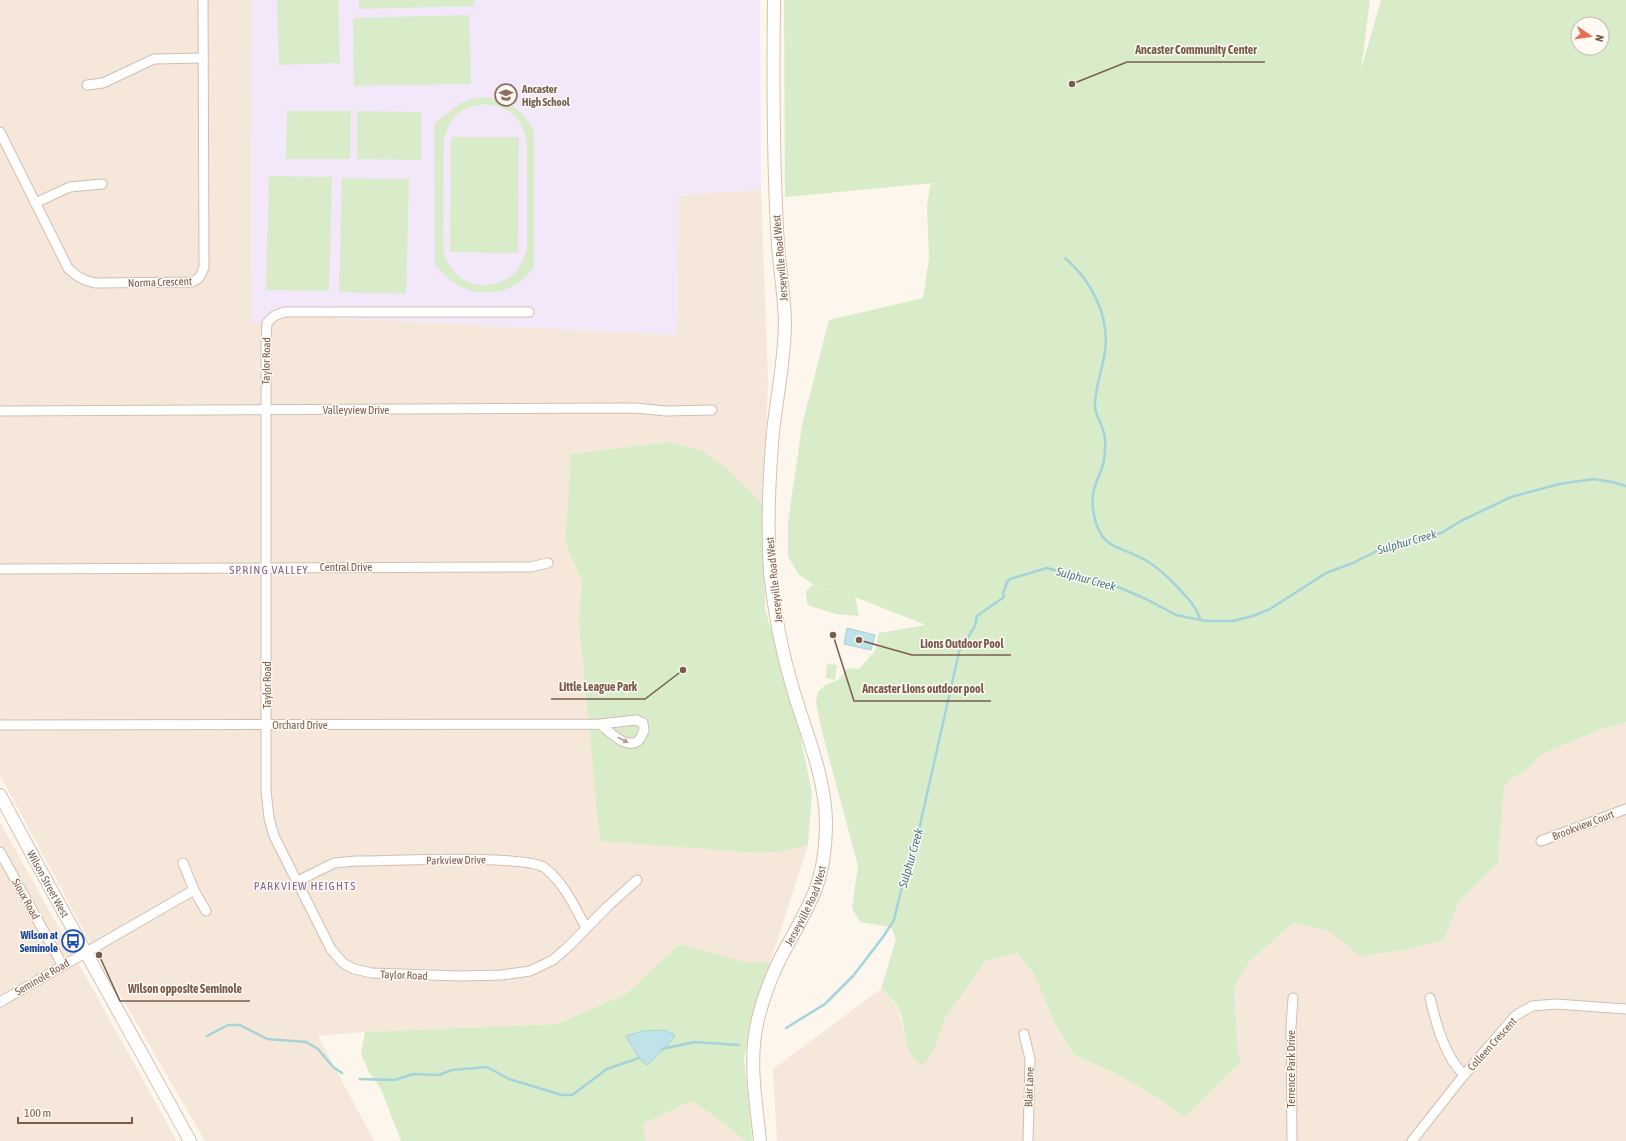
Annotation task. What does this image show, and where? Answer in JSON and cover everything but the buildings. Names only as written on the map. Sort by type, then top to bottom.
[{"type":"main road","name":"Jerseyville Road West","points":[[760,1141],[753,1085],[754,1052],[758,1019],[780,959],[800,924],[816,888],[824,856],[826,823],[824,790],[813,749],[793,690],[784,655],[770,573],[768,530],[770,483],[774,430],[784,353],[785,319],[777,231],[775,189],[774,0]]},
{"type":"main road","name":"Wilson Street West","points":[[0,795],[84,952],[145,1057],[190,1141]]},
{"type":"street","name":"Norma Crescent","points":[[0,132],[34,203],[68,268],[82,280],[96,283],[192,282],[201,277],[204,267],[203,0]]},
{"type":"street","points":[[87,85],[103,83],[154,59],[203,58]]},
{"type":"street","points":[[34,203],[70,187],[102,184]]},
{"type":"street","name":"Taylor Road","points":[[529,312],[284,312],[274,316],[267,323],[265,410],[266,790],[269,818],[274,836],[330,949],[343,962],[354,969],[372,973],[459,976],[502,975],[530,971],[553,960],[637,880]]},
{"type":"street","name":"Valleyview Drive","points":[[0,411],[635,408],[666,411],[712,410]]},
{"type":"street","name":"Central Drive","points":[[0,569],[530,567],[548,563]]},
{"type":"street","name":"Orchard Drive","points":[[0,725],[600,724]]},
{"type":"street","name":"Brookview Court","points":[[1541,841],[1626,809]]},
{"type":"street","name":"Sioux Road","points":[[0,852],[63,966]]},
{"type":"street","name":"Parkview Drive","points":[[296,882],[334,863],[356,861],[495,860],[524,862],[544,867],[560,882],[586,928]]},
{"type":"street","points":[[183,863],[194,890],[206,911]]},
{"type":"street","name":"Seminole Road","points":[[0,1002],[63,966],[84,952],[194,890]]},
{"type":"street","name":"Terrence Park Drive","points":[[1292,1141],[1291,1026],[1293,998]]},
{"type":"street","points":[[1430,998],[1437,1029],[1457,1069],[1464,1075]]},
{"type":"street","name":"Colleen Crescent","points":[[1412,1141],[1464,1075],[1515,1016],[1532,1006],[1556,1004],[1626,1009]]},
{"type":"street","name":"Blair Lane","points":[[1024,1034],[1030,1058],[1028,1141]]},
{"type":"shaded area","points":[[0,0],[252,0],[251,323],[272,315],[677,335],[679,195],[761,190],[768,381],[764,506],[724,466],[702,451],[668,442],[571,454],[565,542],[582,582],[579,620],[783,851],[808,845],[770,963],[745,962],[680,944],[626,994],[557,1024],[365,1032],[318,1036],[374,1141],[205,1141],[92,946],[0,775]]},
{"type":"shaded area","name":"Ancaster High School","points":[[252,0],[760,0],[761,190],[679,195],[677,335],[272,315],[262,322],[251,323]]},
{"type":"shaded area","points":[[1626,722],[1626,1141],[777,1141],[773,1069],[881,989],[898,1007],[908,1049],[936,1044],[945,1018],[986,961],[1017,953],[1034,974],[1053,1020],[1074,1055],[1113,1072],[1160,1099],[1185,1116],[1241,1061],[1238,1056],[1234,987],[1250,961],[1293,923],[1328,930],[1360,956],[1399,951],[1444,940],[1458,903],[1498,863],[1504,786],[1510,779],[1524,772],[1542,754],[1604,728]]},
{"type":"shaded area","points":[[0,822],[177,1141],[0,1141]]},
{"type":"shaded area","points":[[692,1101],[728,1126],[745,1141],[645,1141],[644,1123]]},
{"type":"green space","points":[[277,0],[338,0],[340,63],[279,65]]},
{"type":"green space","points":[[359,0],[474,0],[475,6],[359,9]]},
{"type":"green space","points":[[784,0],[1370,0],[1361,70],[1381,0],[1626,0],[1626,722],[1604,728],[1542,754],[1524,772],[1510,779],[1504,786],[1498,863],[1458,903],[1444,940],[1399,951],[1360,956],[1328,930],[1293,923],[1250,961],[1234,987],[1238,1056],[1242,1061],[1185,1117],[1160,1099],[1113,1072],[1074,1055],[1053,1020],[1034,974],[1017,953],[986,961],[945,1018],[936,1044],[926,1062],[922,1065],[910,1053],[907,1046],[903,1023],[898,1007],[881,989],[896,939],[891,927],[860,922],[852,908],[858,866],[821,728],[816,702],[818,692],[825,685],[838,680],[848,668],[859,669],[875,651],[879,633],[926,625],[855,597],[859,616],[836,614],[810,606],[807,603],[806,591],[812,585],[836,591],[814,585],[799,575],[788,557],[788,523],[802,425],[829,320],[923,298],[929,258],[927,207],[930,186],[934,183],[785,197]]},
{"type":"green space","points":[[469,15],[471,84],[354,86],[353,18]]},
{"type":"green space","points":[[484,97],[501,101],[514,107],[520,111],[534,132],[534,267],[523,279],[513,286],[496,292],[479,292],[462,287],[451,281],[435,266],[434,124],[456,106]],"holes":[[[484,104],[509,111],[519,121],[525,136],[527,145],[527,249],[521,264],[515,273],[496,284],[476,285],[459,276],[452,269],[443,250],[444,138],[454,118],[463,110],[476,105]]]},
{"type":"green space","points":[[287,111],[351,111],[350,159],[286,159]]},
{"type":"green space","points":[[357,111],[421,112],[421,160],[357,159]]},
{"type":"green space","points":[[451,137],[519,137],[518,253],[450,252]]},
{"type":"green space","points":[[269,176],[332,177],[329,291],[266,290]]},
{"type":"green space","points":[[342,178],[409,179],[406,294],[339,292]]},
{"type":"green space","points":[[668,442],[702,451],[724,466],[764,506],[765,609],[797,719],[812,793],[808,845],[783,851],[760,853],[600,841],[579,620],[582,582],[565,542],[571,454]]},
{"type":"green space","points":[[827,664],[837,665],[835,680],[826,678]]},
{"type":"green space","points":[[680,944],[745,962],[770,963],[772,969],[754,1013],[744,1059],[752,1141],[745,1141],[728,1126],[692,1101],[644,1123],[645,1141],[401,1141],[381,1089],[370,1074],[361,1054],[365,1032],[557,1024],[626,994]]},
{"type":"water","points":[[847,628],[875,635],[871,650],[844,644]]},
{"type":"water","points":[[664,1030],[675,1035],[674,1038],[647,1065],[639,1058],[626,1036],[643,1031]]},
{"type":"waterway","points":[[1065,258],[1083,277],[1090,288],[1097,300],[1105,325],[1105,351],[1095,400],[1097,415],[1105,435],[1105,452],[1102,469],[1093,495],[1093,511],[1097,527],[1101,535],[1107,541],[1152,564],[1177,586],[1192,604],[1200,619],[1198,619]]},
{"type":"waterway","name":"Sulphur Creek","points":[[786,1028],[825,1004],[853,976],[894,920],[909,857],[918,834],[959,652],[975,626],[977,616],[1004,597],[1003,594],[1007,582],[1010,579],[1047,568],[1086,580],[1118,587],[1146,599],[1176,615],[1206,621],[1233,621],[1253,616],[1270,609],[1326,573],[1353,563],[1381,549],[1441,533],[1461,521],[1511,497],[1559,484],[1594,479],[1626,486]]},
{"type":"waterway","points":[[207,1036],[228,1025],[240,1025],[267,1039],[306,1042],[318,1049],[333,1067],[342,1073]]},
{"type":"waterway","name":"Sulphur Creek","points":[[662,1049],[695,1042],[739,1045]]},
{"type":"waterway","points":[[360,1079],[395,1080],[413,1074],[439,1075],[452,1070],[487,1067],[509,1079],[562,1095],[572,1095],[607,1069],[639,1058]]},
{"type":"place","name":"Ancaster Community Center","points":[[1072,84]]},
{"type":"place","name":"Ancaster High School","points":[[506,95]]},
{"type":"place","name":"Ancaster Lions outdoor pool","points":[[833,635]]},
{"type":"place","name":"Lions Outdoor Pool","points":[[859,640]]},
{"type":"place","name":"Little League Park","points":[[683,670]]},
{"type":"place","name":"Wilson at Seminole","points":[[73,941]]},
{"type":"place","name":"Wilson opposite Seminole","points":[[99,955]]},
{"type":"district","name":"SPRING VALLEY","points":[[269,570]]},
{"type":"district","name":"PARKVIEW HEIGHTS","points":[[305,886]]}]
